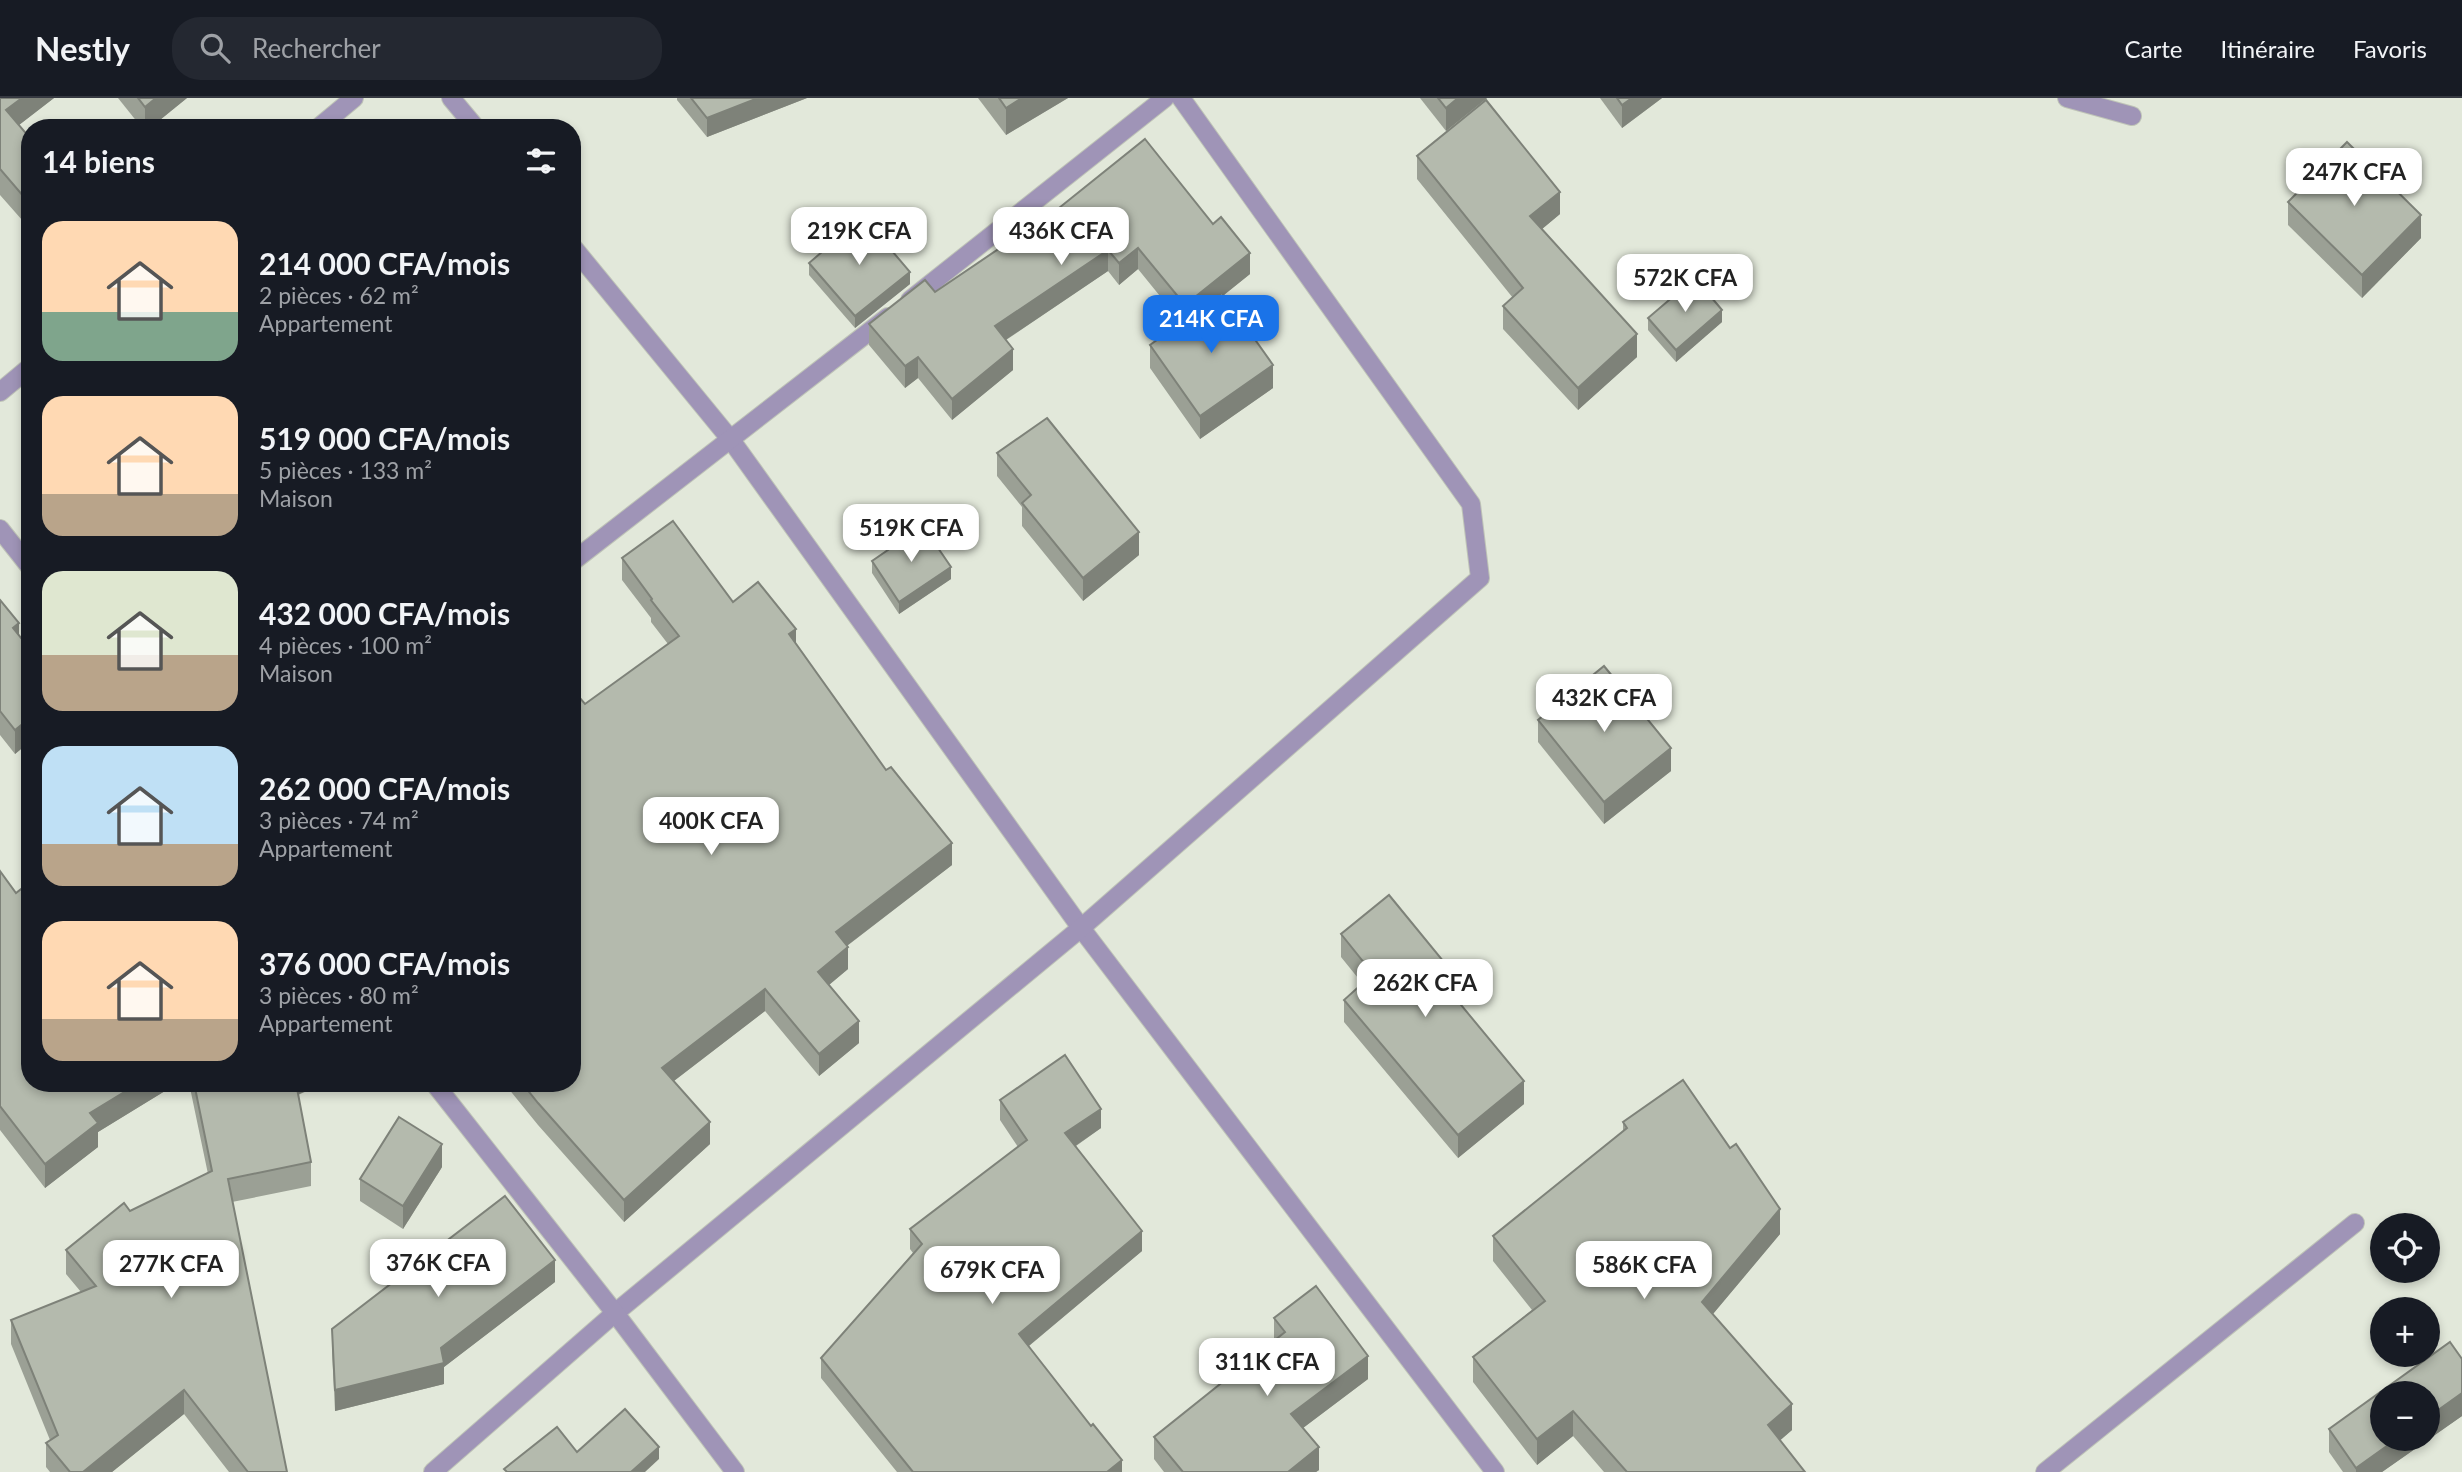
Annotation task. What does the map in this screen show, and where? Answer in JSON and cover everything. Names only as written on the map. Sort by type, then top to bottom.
[{"type":"street","points":[[329,119],[354,98]]},
{"type":"street","points":[[451,98],[468,119]]},
{"type":"street","points":[[581,555],[1165,98]]},
{"type":"street","points":[[433,1472],[614,1313],[1081,928],[1480,578],[1471,504],[1181,98]]},
{"type":"street","points":[[2067,98],[2132,117]]},
{"type":"street","points":[[581,257],[731,440],[1081,928],[1495,1472]]},
{"type":"street","points":[[0,392],[21,374]]},
{"type":"street","points":[[0,529],[21,556]]},
{"type":"street","points":[[441,1092],[735,1472]]},
{"type":"street","points":[[2045,1472],[2355,1223]]},
{"type":"building","points":[[0,98],[22,98],[6,110],[21,128],[21,194],[0,169]]},
{"type":"building","points":[[138,98],[156,98],[145,107]]},
{"type":"building","points":[[691,98],[758,98],[707,118]]},
{"type":"building","points":[[999,98],[1022,98],[1006,108]]},
{"type":"building","points":[[1438,98],[1458,98],[1446,108]]},
{"type":"building","points":[[1617,98],[1632,98],[1622,105]]},
{"type":"building","points":[[1486,100],[1560,192],[1530,216],[1637,334],[1578,388],[1503,306],[1523,288],[1417,156]]},
{"type":"building","points":[[1145,139],[1213,224],[1221,217],[1250,253],[1185,305],[1138,248],[1119,263],[1108,250],[995,326],[1013,349],[952,399],[918,357],[905,366],[869,324],[925,280],[935,292],[1059,208]]},
{"type":"building","points":[[2347,142],[2421,215],[2362,275],[2288,202]]},
{"type":"building","points":[[863,217],[910,272],[855,316],[809,263]]},
{"type":"building","points":[[1695,278],[1722,310],[1676,350],[1648,318]]},
{"type":"building","points":[[1222,293],[1273,365],[1200,416],[1150,345]]},
{"type":"building","points":[[1047,418],[1139,532],[1083,578],[1022,503],[1031,495],[997,453]]},
{"type":"building","points":[[673,521],[733,602],[758,582],[796,629],[789,634],[886,770],[891,767],[952,843],[836,932],[848,947],[818,972],[859,1021],[819,1054],[765,989],[662,1068],[710,1122],[624,1200],[529,1092],[581,1092],[581,699],[585,704],[679,636],[622,558]]},
{"type":"building","points":[[923,526],[951,567],[899,602],[872,561]]},
{"type":"building","points":[[0,600],[19,623],[13,628],[21,638],[21,725],[15,730],[0,711]]},
{"type":"building","points":[[1604,666],[1671,748],[1604,802],[1538,720]]},
{"type":"building","points":[[0,871],[16,893],[21,889],[21,1092],[124,1092],[90,1113],[98,1123],[45,1164],[0,1106]]},
{"type":"building","points":[[1389,895],[1453,973],[1442,982],[1524,1081],[1458,1135],[1344,1000],[1373,974],[1341,934]]},
{"type":"building","points":[[1065,1055],[1101,1109],[1065,1133],[1142,1231],[1019,1334],[1091,1426],[1093,1424],[1122,1460],[1107,1472],[913,1472],[821,1358],[922,1244],[910,1229],[1027,1140],[1000,1100]]},
{"type":"building","points":[[1683,1080],[1730,1148],[1736,1144],[1780,1209],[1702,1302],[1792,1404],[1768,1425],[1805,1472],[1627,1472],[1573,1411],[1537,1439],[1473,1357],[1545,1301],[1493,1236],[1627,1128],[1623,1122]]},
{"type":"building","points":[[196,1092],[298,1092],[311,1162],[228,1179],[287,1472],[248,1472],[184,1390],[83,1472],[70,1472],[46,1443],[58,1435],[11,1320],[96,1286],[66,1250],[124,1203],[130,1211],[212,1171]]},
{"type":"building","points":[[399,1117],[442,1144],[403,1206],[360,1179]]},
{"type":"building","points":[[505,1196],[555,1260],[441,1348],[444,1363],[335,1390],[332,1329]]},
{"type":"building","points":[[1316,1286],[1368,1356],[1291,1414],[1319,1447],[1288,1472],[1183,1472],[1154,1437],[1285,1332],[1274,1318]]},
{"type":"building","points":[[2450,1342],[2462,1359],[2462,1393],[2440,1409],[2440,1381],[2396,1381],[2415,1367],[2440,1367],[2440,1349]]},
{"type":"building","points":[[2370,1400],[2370,1451],[2380,1451],[2356,1468],[2329,1429]]},
{"type":"building","points":[[625,1409],[659,1447],[631,1472],[507,1472],[504,1469],[557,1427],[577,1452]]}]
